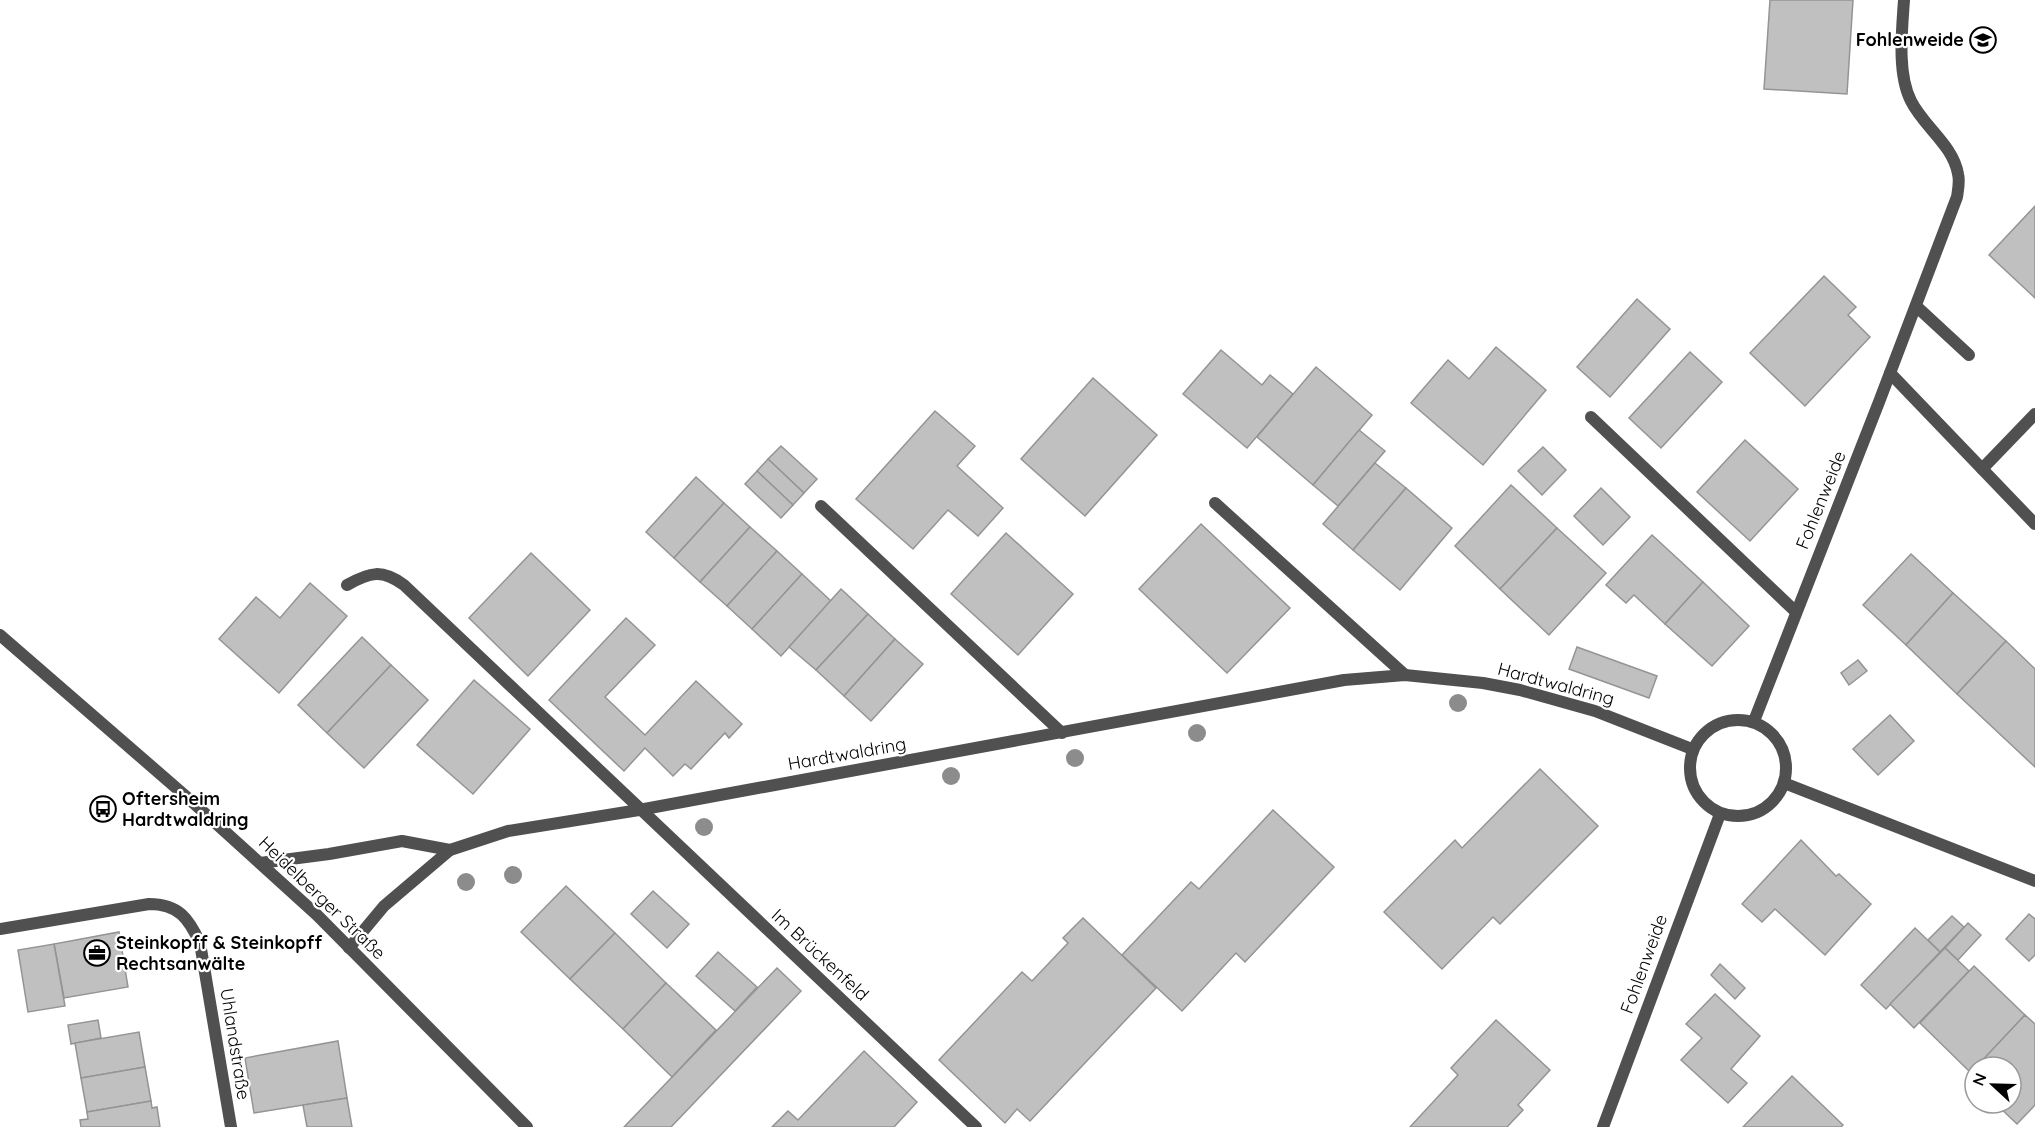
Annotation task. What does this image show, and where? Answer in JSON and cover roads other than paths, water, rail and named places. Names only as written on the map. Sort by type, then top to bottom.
[{"type":"street","name":"Fohlenweide","points":[[1754,721],[1957,197],[1959,176],[1952,156],[1923,121],[1909,99],[1902,70],[1904,0]]},
{"type":"street","points":[[1916,306],[1969,355]]},
{"type":"street","points":[[1890,373],[2035,524]]},
{"type":"street","points":[[1982,469],[2035,414]]},
{"type":"street","points":[[1591,417],[1796,612]]},
{"type":"street","points":[[1215,503],[1405,675]]},
{"type":"street","points":[[821,506],[1062,733]]},
{"type":"street","points":[[347,585],[363,576],[378,573],[393,576],[639,810]]},
{"type":"street","name":"Heidelberger Straße","points":[[1,637],[260,863],[349,948],[527,1127]]},
{"type":"street","name":"Hardtwaldring","points":[[349,948],[384,906],[450,850],[508,831],[639,810],[1344,680],[1405,675],[1483,683],[1554,698],[1595,711],[1692,749]]},
{"type":"street","points":[[1737,718],[1754,721],[1774,734],[1786,754],[1784,783],[1772,802],[1744,817],[1720,814],[1698,796],[1689,775],[1692,749],[1705,731],[1737,718]]},
{"type":"street","points":[[1784,783],[2035,880]]},
{"type":"street","name":"Im Brückenfeld","points":[[639,810],[975,1127]]},
{"type":"street","name":"Fohlenweide","points":[[1604,1127],[1720,814]]},
{"type":"street","points":[[260,863],[402,841],[450,850]]},
{"type":"street","name":"Uhlandstraße","points":[[0,929],[135,906],[160,904],[172,908],[190,923],[200,943],[231,1127]]},
{"type":"place","name":"Fohlenweide","points":[[1983,40]]},
{"type":"place","name":"Oftersheim Hardtwaldring","points":[[103,809]]},
{"type":"place","name":"Steinkopff & Steinkopff Rechtsanwälte","points":[[97,953]]}]
